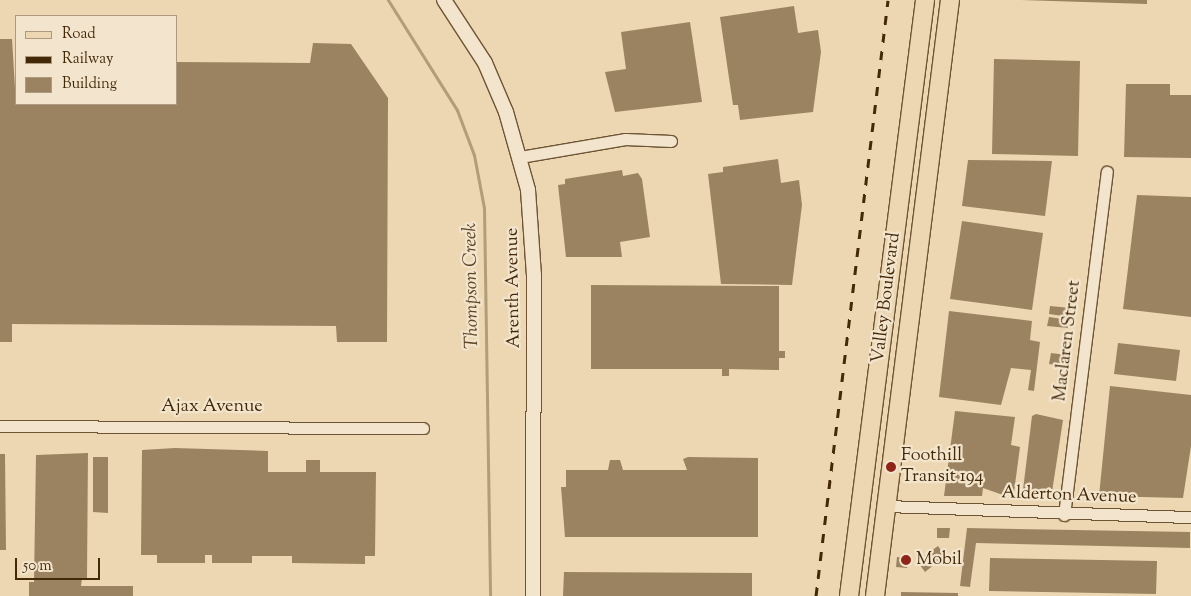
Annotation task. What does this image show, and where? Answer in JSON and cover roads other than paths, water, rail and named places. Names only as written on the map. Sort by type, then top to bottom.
[{"type":"main road","name":"Valley Boulevard","points":[[849,596],[925,0]]},
{"type":"main road","points":[[931,0],[934,35],[944,54]]},
{"type":"main road","name":"Valley Boulevard","points":[[875,596],[950,0]]},
{"type":"main road","points":[[862,503],[887,506]]},
{"type":"street","name":"Arenth Avenue","points":[[444,0],[485,63],[520,157],[528,190],[534,275],[533,596]]},
{"type":"street","points":[[520,157],[624,139],[671,141]]},
{"type":"street","name":"Maclaren Street","points":[[1064,515],[1107,172]]},
{"type":"street","name":"Ajax Avenue","points":[[0,426],[423,428]]},
{"type":"street","name":"Alderton Avenue","points":[[887,506],[1064,515],[1191,517]]},
{"type":"waterway","name":"Thompson Creek","points":[[388,0],[457,110],[474,155],[484,208],[490,596]]},
{"type":"railway","points":[[816,596],[888,0]]},
{"type":"place","name":"Foothill Transit 194","points":[[891,467]]},
{"type":"place","name":"Mobil","points":[[906,560]]}]
